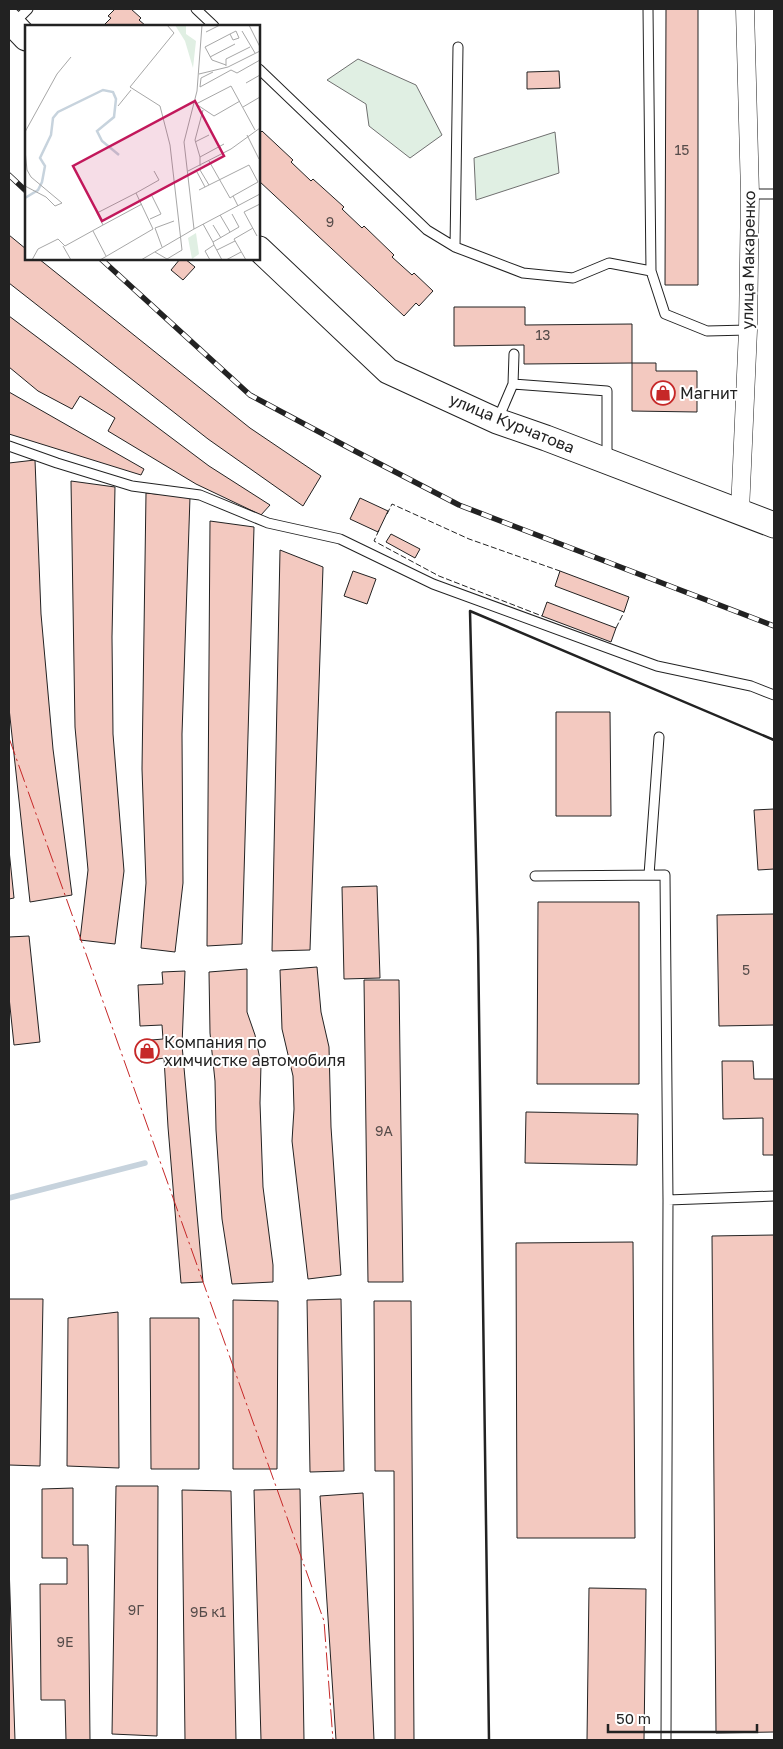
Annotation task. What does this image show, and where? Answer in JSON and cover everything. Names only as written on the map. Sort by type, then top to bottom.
[{"type":"main road","name":"улица Курчатова","points":[[260,250],[388,371],[497,421],[607,460],[774,525]]},
{"type":"street","name":"улица Макаренко","points":[[740,511],[748,330],[750,194],[745,9]]},
{"type":"lane","points":[[196,9],[213,25]]},
{"type":"lane","points":[[648,9],[651,272],[665,314],[707,331],[748,330]]},
{"type":"lane","points":[[455,247],[458,48]]},
{"type":"lane","points":[[260,70],[427,230],[455,247],[523,273],[572,278],[609,263],[651,272]]},
{"type":"lane","points":[[750,194],[774,194]]},
{"type":"lane","points":[[497,421],[513,384],[514,354]]},
{"type":"lane","points":[[513,384],[607,391],[607,460]]},
{"type":"lane","points":[[9,446],[132,486],[200,495],[268,524],[340,539],[433,584],[657,666],[751,686],[774,695]]},
{"type":"lane","points":[[649,875],[659,737]]},
{"type":"lane","points":[[535,876],[666,875],[668,1200],[666,1740]]},
{"type":"lane","points":[[668,1200],[774,1196]]},
{"type":"green space","points":[[358,59],[416,85],[442,135],[410,158],[369,126],[366,104],[327,80]]},
{"type":"green space","points":[[555,132],[559,173],[476,200],[474,158]]},
{"type":"building","points":[[115,9],[131,9],[141,18],[139,20],[145,25],[104,25],[111,18],[108,16]]},
{"type":"building","points":[[666,9],[698,9],[698,285],[665,285]]},
{"type":"building","points":[[559,71],[560,88],[527,89],[527,72]]},
{"type":"building","points":[[262,131],[293,160],[291,162],[311,181],[313,179],[344,207],[342,209],[362,228],[364,226],[394,255],[392,257],[412,275],[414,273],[433,291],[419,306],[416,303],[404,316],[260,182],[260,133]]},
{"type":"building","points":[[9,235],[25,248],[25,260],[40,260],[250,428],[321,476],[303,506],[208,439],[9,283]]},
{"type":"building","points":[[179,260],[186,260],[195,267],[183,280],[171,270]]},
{"type":"building","points":[[454,307],[525,307],[525,325],[632,324],[632,363],[524,364],[524,345],[454,346]]},
{"type":"building","points":[[9,316],[209,466],[270,505],[261,515],[196,484],[108,431],[115,418],[80,396],[72,409],[38,391],[9,367]]},
{"type":"building","points":[[632,363],[656,363],[656,371],[697,371],[697,412],[632,411]]},
{"type":"building","points":[[9,392],[144,469],[141,475],[9,434]]},
{"type":"building","points":[[35,460],[41,614],[53,749],[72,895],[30,902],[9,708],[9,463]]},
{"type":"building","points":[[71,481],[115,487],[112,637],[113,734],[124,871],[115,944],[80,940],[88,870],[75,727]]},
{"type":"building","points":[[146,493],[190,497],[182,734],[183,883],[175,952],[141,948],[146,883],[142,769]]},
{"type":"building","points":[[360,498],[388,511],[378,532],[350,519]]},
{"type":"building","points":[[210,521],[254,527],[242,944],[207,946]]},
{"type":"building","points":[[391,534],[420,549],[415,558],[386,542]]},
{"type":"building","points":[[280,550],[323,567],[310,950],[272,951]]},
{"type":"building","points":[[353,571],[376,579],[367,604],[344,596]]},
{"type":"building","points":[[560,571],[629,597],[624,612],[555,586]]},
{"type":"building","points":[[547,602],[616,628],[611,642],[542,616]]},
{"type":"building","points":[[556,712],[610,712],[611,816],[556,816]]},
{"type":"building","points":[[774,809],[774,869],[758,870],[754,810]]},
{"type":"building","points":[[9,850],[14,898],[9,899]]},
{"type":"building","points":[[377,886],[380,978],[344,979],[342,887]]},
{"type":"building","points":[[538,902],[639,902],[639,1084],[537,1084]]},
{"type":"building","points":[[774,914],[774,1025],[719,1026],[717,915]]},
{"type":"building","points":[[29,936],[40,1042],[14,1045],[9,997],[9,937]]},
{"type":"building","points":[[317,967],[321,1012],[329,1047],[331,1127],[341,1275],[308,1279],[292,1141],[294,1109],[293,1076],[282,1029],[280,970]]},
{"type":"building","points":[[247,969],[247,1012],[255,1035],[261,1064],[260,1103],[263,1187],[273,1265],[273,1282],[232,1284],[222,1219],[215,1081],[210,1033],[209,972]]},
{"type":"building","points":[[185,971],[182,1045],[203,1282],[181,1283],[164,1058],[141,1062],[140,1041],[163,1039],[162,1025],[140,1026],[138,985],[163,984],[162,972]]},
{"type":"building","points":[[364,980],[399,980],[403,1282],[368,1282]]},
{"type":"building","points":[[722,1061],[753,1061],[754,1079],[774,1079],[774,1155],[763,1155],[763,1118],[723,1119]]},
{"type":"building","points":[[526,1112],[638,1114],[637,1165],[525,1163]]},
{"type":"building","points":[[774,1235],[774,1732],[716,1733],[712,1236]]},
{"type":"building","points":[[633,1242],[635,1538],[517,1538],[516,1243]]},
{"type":"building","points":[[9,1299],[43,1299],[40,1466],[9,1465]]},
{"type":"building","points":[[341,1299],[344,1471],[310,1472],[307,1300]]},
{"type":"building","points":[[233,1300],[278,1301],[277,1469],[233,1469]]},
{"type":"building","points":[[374,1301],[411,1301],[414,1740],[395,1740],[394,1471],[375,1471]]},
{"type":"building","points":[[118,1312],[119,1468],[67,1466],[68,1318]]},
{"type":"building","points":[[150,1318],[199,1318],[199,1469],[151,1469]]},
{"type":"building","points":[[116,1486],[158,1486],[157,1736],[112,1734]]},
{"type":"building","points":[[73,1488],[73,1545],[88,1545],[90,1740],[66,1740],[65,1700],[41,1700],[40,1584],[67,1584],[67,1558],[42,1558],[42,1489]]},
{"type":"building","points":[[300,1489],[304,1740],[261,1740],[254,1490]]},
{"type":"building","points":[[182,1490],[231,1491],[236,1740],[185,1740]]},
{"type":"building","points":[[363,1493],[374,1740],[336,1740],[320,1496]]},
{"type":"building","points":[[9,1565],[15,1740],[9,1740]]},
{"type":"building","points":[[589,1588],[646,1589],[644,1740],[587,1740]]},
{"type":"waterway","points":[[9,1198],[145,1163]]},
{"type":"railway","points":[[9,175],[25,190]]},
{"type":"railway","points":[[102,260],[250,395],[459,505],[774,626]]},
{"type":"fence","points":[[774,34],[774,86]]},
{"type":"fence","points":[[387,514],[392,504],[469,539],[560,571]]},
{"type":"fence","points":[[379,530],[374,541],[439,576],[542,616]]},
{"type":"fence","points":[[616,628],[624,612]]},
{"type":"wall","points":[[489,1740],[478,938],[470,611],[774,740]]},
{"type":"power","points":[[9,738],[324,1621],[333,1740]]},
{"type":"place","name":"Магнит","points":[[663,393]]},
{"type":"place","name":"Компания по химчистке автомобиля","points":[[147,1051]]}]
